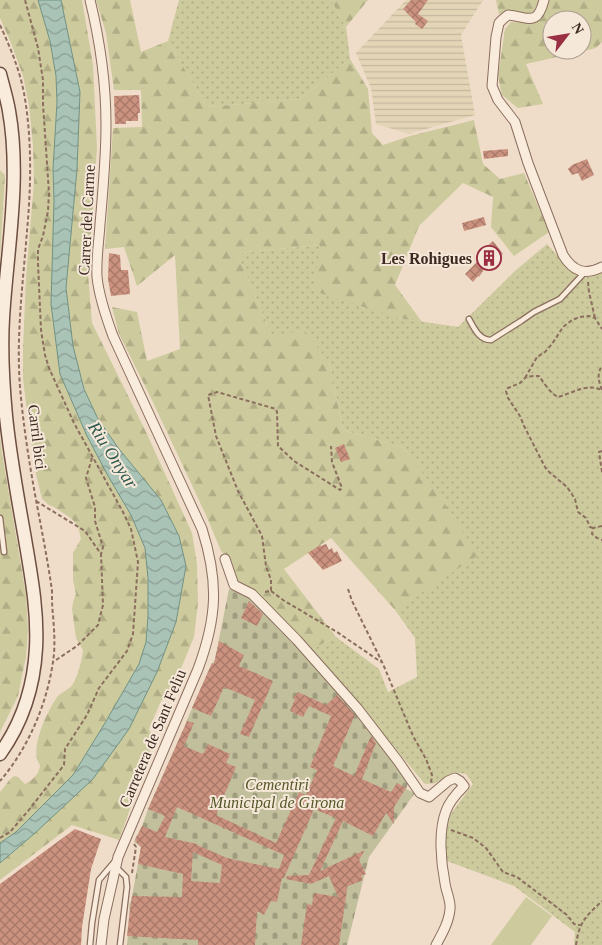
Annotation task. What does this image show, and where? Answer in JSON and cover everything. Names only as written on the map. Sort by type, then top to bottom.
[{"type":"main road","points":[[0,74],[9,110],[13,159],[13,197],[3,320],[3,419],[32,581],[36,640],[35,662],[26,703],[17,725],[0,754]]},
{"type":"street","name":"Carrer del Carme","points":[[90,0],[102,57],[106,124],[97,265],[100,296],[113,336],[206,540]]},
{"type":"street","points":[[544,0],[538,16],[532,19],[508,16],[499,23],[492,86],[498,100],[515,122],[528,163],[563,255],[571,266],[587,272],[602,267]]},
{"type":"street","name":"Carretera de Sant Feliu","points":[[101,945],[104,919],[118,857],[207,645],[213,616],[214,588],[213,570],[206,540]]},
{"type":"street","points":[[225,559],[234,585],[252,594],[297,640],[358,709],[420,794],[428,796],[455,778],[464,786],[446,810],[442,827],[443,868],[451,908],[436,945]]},
{"type":"lane","points":[[469,319],[480,336],[486,340],[491,340],[534,312],[560,299],[587,272]]},
{"type":"lane","points":[[0,518],[4,552]]},
{"type":"lane","points":[[90,945],[99,880],[118,857]]},
{"type":"lane","points":[[116,867],[126,877],[120,945]]},
{"type":"path","points":[[0,838],[10,832],[64,765],[64,749],[87,715],[99,688],[128,651],[133,634],[138,562],[131,529],[74,423],[45,355],[41,330],[38,249],[48,212],[49,193],[43,80],[38,48],[25,0]]},
{"type":"path","name":"Carril bici","points":[[0,26],[22,80],[28,130],[30,174],[28,230],[21,298],[20,387],[28,452],[52,594],[54,645],[53,662],[45,696],[34,724],[16,760],[0,781]]},
{"type":"path","points":[[587,272],[595,318],[602,328]]},
{"type":"path","points":[[593,528],[590,527],[586,518],[578,512],[575,499],[567,487],[545,467],[506,391],[525,378],[537,357],[552,344],[563,327],[580,317],[589,316],[595,318]]},
{"type":"path","points":[[602,365],[598,372],[598,381],[602,390]]},
{"type":"path","points":[[525,378],[539,376],[553,394],[558,397],[576,390],[593,387],[602,390]]},
{"type":"path","points":[[271,591],[271,580],[266,566],[262,536],[238,491],[216,436],[208,395],[217,392],[276,409],[278,446],[294,461],[340,490],[342,488],[332,462],[331,446]]},
{"type":"path","points":[[602,450],[599,452],[602,472]]},
{"type":"path","points":[[53,662],[77,646],[98,625],[104,605],[101,554],[103,547],[95,521],[96,507],[86,478],[92,457]]},
{"type":"path","points":[[36,500],[85,532],[101,554]]},
{"type":"path","points":[[593,528],[602,526]]},
{"type":"path","points":[[593,528],[592,534],[602,540]]},
{"type":"path","points":[[348,589],[383,664],[413,736],[426,759],[432,775],[431,786]]},
{"type":"path","points":[[252,594],[271,591],[337,632],[383,664]]},
{"type":"path","points":[[442,827],[472,838],[486,848],[503,872],[517,877],[566,915],[574,924],[580,925]]},
{"type":"path","points":[[576,945],[580,925],[602,901]]},
{"type":"shaded area","points":[[406,0],[483,0],[461,35],[475,115],[409,134],[376,124],[371,88],[356,53]]},
{"type":"green space","points":[[0,0],[38,0],[50,41],[56,76],[57,102],[53,169],[60,374],[87,436],[131,515],[145,548],[148,578],[148,616],[146,642],[139,664],[73,775],[16,832],[0,843],[0,792],[14,776],[18,777],[25,784],[33,778],[40,768],[36,750],[41,730],[49,710],[58,696],[75,681],[83,650],[76,638],[72,609],[76,594],[73,580],[73,553],[81,539],[78,526],[72,519],[42,499],[28,421],[23,378],[23,349],[26,277],[34,182],[33,146],[29,105],[23,76],[0,18]]},
{"type":"green space","points":[[61,0],[82,0],[93,65],[97,148],[88,273],[92,323],[147,434],[192,533],[197,564],[198,603],[194,637],[172,690],[161,701],[149,729],[154,741],[119,840],[72,825],[0,880],[0,863],[34,834],[129,729],[157,672],[176,622],[186,566],[119,449],[98,419],[84,389],[73,346],[66,288],[77,169],[80,92]]},
{"type":"green space","points":[[96,0],[130,0],[141,52],[168,41],[207,107],[301,99],[350,59],[368,89],[372,133],[383,145],[410,136],[474,120],[483,164],[500,179],[524,173],[549,232],[514,256],[491,227],[493,197],[463,183],[419,226],[395,285],[422,322],[398,318],[314,291],[320,245],[237,253],[272,336],[304,330],[329,362],[343,430],[405,448],[452,514],[477,556],[395,610],[331,538],[284,569],[336,637],[312,649],[251,590],[236,584],[226,556],[221,551],[206,515],[119,334],[112,307],[137,312],[147,361],[180,349],[175,255],[137,286],[124,247],[105,249],[113,128],[142,127],[141,90],[114,90],[106,33]]},
{"type":"green space","points":[[179,0],[331,0],[346,27],[350,59],[301,99],[207,107],[168,41]]},
{"type":"green space","points":[[331,0],[368,0],[346,27]]},
{"type":"green space","points":[[496,0],[540,0],[534,14],[528,15],[499,14]]},
{"type":"green space","points":[[547,0],[602,0],[602,42],[596,48],[592,49],[592,10],[544,10]]},
{"type":"green space","points":[[542,16],[544,60],[526,64],[543,104],[518,108],[502,95],[498,76],[505,29],[511,22],[531,23],[541,19]]},
{"type":"green space","points":[[0,170],[5,175],[0,258]]},
{"type":"green space","points":[[547,244],[573,273],[585,278],[602,271],[602,945],[574,945],[575,932],[514,886],[447,861],[445,838],[450,815],[473,784],[466,774],[453,772],[436,783],[425,784],[312,649],[336,637],[379,669],[388,692],[417,677],[415,638],[395,610],[476,555],[405,448],[343,430],[329,362],[272,336],[237,253],[320,245],[398,318],[458,327],[515,271]]},
{"type":"green space","points":[[0,437],[26,595],[28,630],[26,657],[18,696],[0,732]]},
{"type":"green space","name":"Cementiri Municipal de Girona","points":[[229,589],[254,600],[357,712],[406,778],[408,784],[406,789],[415,793],[369,857],[347,945],[127,945],[130,902],[141,847],[134,842],[137,835],[139,835],[148,809],[215,659]]},
{"type":"green space","points":[[526,897],[552,916],[531,945],[491,945]]},
{"type":"water","name":"Riu Onyar","points":[[38,0],[61,0],[80,92],[77,169],[66,288],[73,346],[84,389],[98,419],[119,449],[161,500],[179,536],[186,566],[176,622],[157,672],[129,729],[93,779],[0,863],[0,843],[16,832],[73,775],[105,723],[139,664],[146,642],[148,616],[148,578],[145,548],[131,515],[87,436],[60,374],[51,304],[53,169],[57,102],[56,76],[50,41]]},
{"type":"building","points":[[411,0],[428,0],[418,14],[428,21],[422,29],[415,24],[416,22],[403,9]]},
{"type":"building","points":[[139,95],[140,113],[138,113],[138,121],[126,121],[126,124],[115,124],[114,96]]},
{"type":"building","points":[[508,149],[508,156],[484,159],[483,151]]},
{"type":"building","points":[[587,159],[594,175],[582,181],[578,173],[572,175],[568,169],[572,165]]},
{"type":"building","points":[[484,217],[486,225],[464,231],[462,223]]},
{"type":"building","name":"Les Rohigues","points":[[493,241],[503,254],[485,268],[473,282],[465,274],[484,255],[481,251]]},
{"type":"building","points":[[109,253],[120,255],[121,270],[128,270],[130,294],[111,296],[108,279]]},
{"type":"building","points":[[344,444],[350,459],[341,462],[335,448]]},
{"type":"building","points":[[326,544],[329,550],[332,548],[334,553],[337,551],[342,561],[323,570],[308,553],[320,545]]},
{"type":"building","points":[[249,601],[263,614],[257,626],[241,618]]},
{"type":"building","points":[[219,641],[244,655],[239,666],[273,681],[249,737],[240,734],[255,700],[224,687],[211,716],[192,708],[212,663],[214,664]]},
{"type":"building","points":[[298,692],[326,705],[337,695],[355,715],[333,766],[354,776],[371,736],[376,743],[362,779],[391,792],[397,783],[406,788],[394,807],[394,824],[386,813],[373,836],[343,821],[320,871],[365,850],[359,860],[366,874],[361,876],[363,880],[346,887],[339,945],[301,945],[307,904],[312,905],[314,893],[338,897],[329,876],[311,884],[286,879],[287,876],[309,875],[336,818],[314,809],[284,878],[282,878],[277,902],[271,901],[264,915],[257,911],[255,945],[198,945],[198,940],[127,936],[132,896],[182,897],[183,874],[138,864],[141,847],[135,840],[142,826],[157,832],[165,816],[148,809],[187,721],[194,723],[184,746],[203,754],[208,744],[230,754],[226,763],[236,767],[216,815],[276,843],[299,792],[306,795],[317,770],[310,767],[331,716],[309,706],[303,717],[290,711],[295,699],[293,698]],"holes":[[[177,807],[284,855],[279,869],[227,858],[197,844],[165,837]],[[193,852],[222,865],[220,883],[191,881]]]},
{"type":"building","points":[[75,829],[101,839],[91,869],[81,945],[0,945],[0,884]]},
{"type":"place","name":"Les Rohigues","points":[[489,258]]}]
